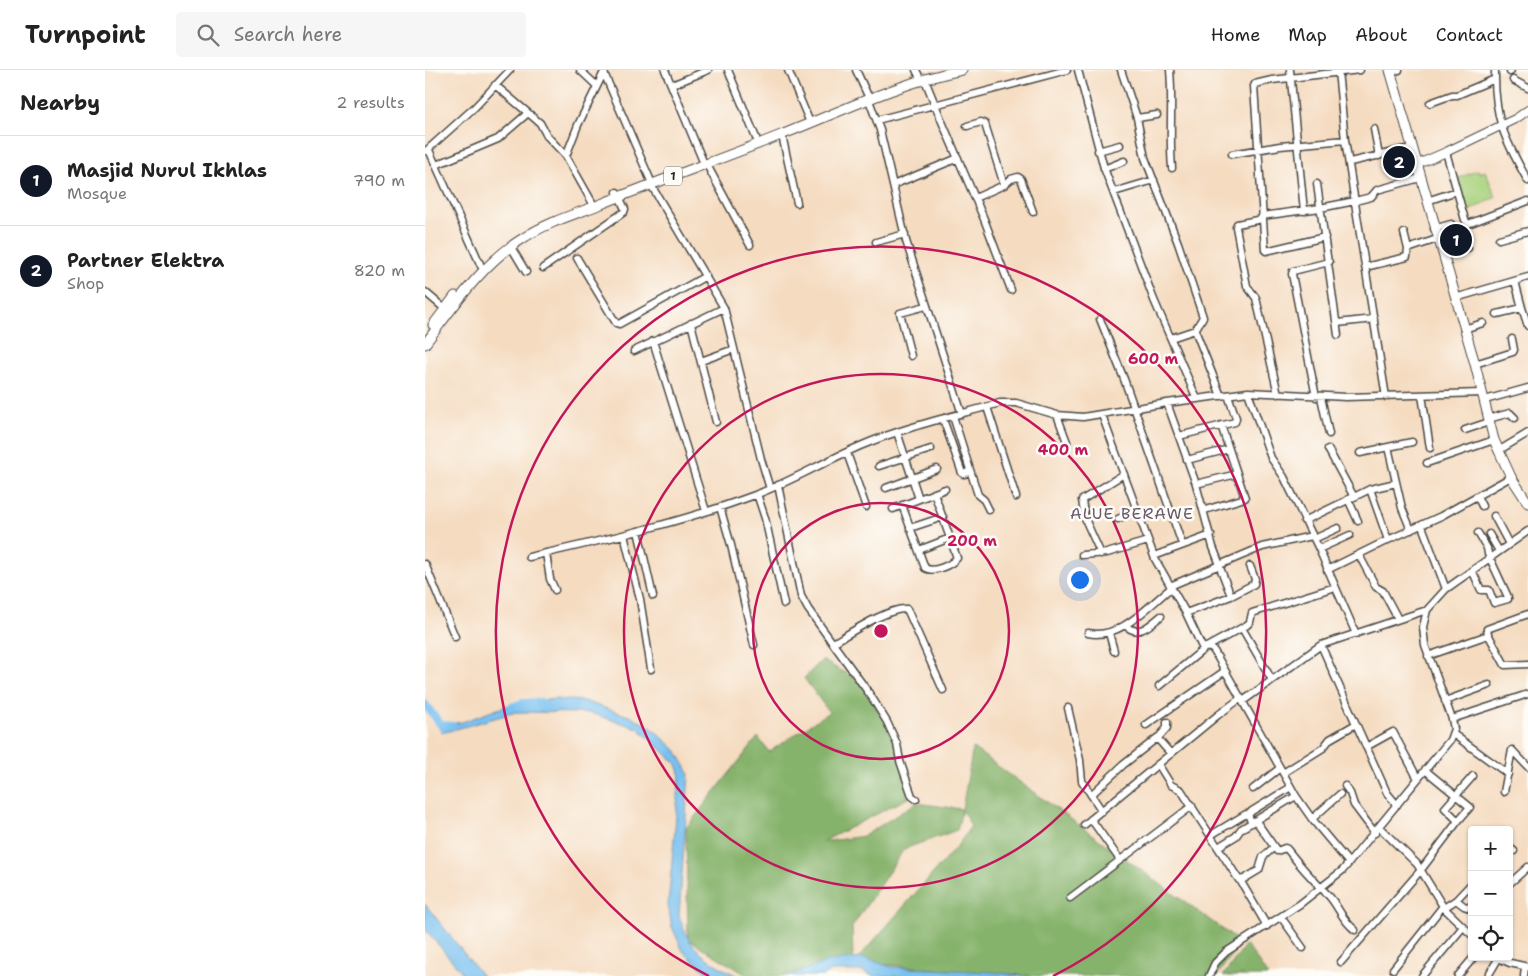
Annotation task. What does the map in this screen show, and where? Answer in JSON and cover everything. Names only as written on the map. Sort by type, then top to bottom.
[{"type":"highway","name":"1","points":[[425,344],[481,266],[521,233],[592,202],[704,161],[756,138],[868,98],[939,70]]},
{"type":"highway","name":"1","points":[[917,78],[962,70]]},
{"type":"highway","points":[[1393,71],[1411,148],[1475,364],[1494,440],[1511,477],[1528,502]]},
{"type":"highway","name":"1","points":[[704,161],[782,135],[846,106]]},
{"type":"highway","name":"1","points":[[425,335],[445,308],[511,246],[525,236],[618,194]]},
{"type":"main road","points":[[1417,165],[1517,118],[1528,110]]},
{"type":"street","points":[[481,266],[436,165],[427,151],[475,107],[510,70]]},
{"type":"street","points":[[580,70],[597,86]]},
{"type":"street","points":[[665,70],[704,161],[750,245]]},
{"type":"street","points":[[672,85],[708,70]]},
{"type":"street","points":[[728,70],[756,138]]},
{"type":"street","points":[[788,70],[808,118]]},
{"type":"street","points":[[856,70],[877,120],[905,234],[926,306],[962,414]]},
{"type":"street","points":[[877,120],[1067,70]]},
{"type":"street","points":[[1078,70],[1104,168],[1154,300],[1197,399]]},
{"type":"street","points":[[1121,70],[1137,118],[1145,158],[1203,316],[1195,330],[1171,338]]},
{"type":"street","points":[[1170,70],[1172,168]]},
{"type":"street","points":[[1290,70],[1296,144],[1305,211]]},
{"type":"street","points":[[1325,237],[1266,251],[1264,249],[1254,85],[1272,80],[1360,70]]},
{"type":"street","points":[[1495,70],[1495,91],[1500,126],[1528,181]]},
{"type":"street","points":[[566,156],[578,125],[605,71]]},
{"type":"street","points":[[605,71],[650,182],[724,308],[770,489]]},
{"type":"street","points":[[1338,72],[1345,140],[1386,397]]},
{"type":"street","points":[[917,78],[935,104],[1011,290]]},
{"type":"street","points":[[1431,103],[1457,95],[1495,78]]},
{"type":"street","points":[[1513,80],[1528,88]]},
{"type":"street","points":[[495,85],[540,123],[547,136],[566,156],[592,202]]},
{"type":"street","points":[[436,165],[498,140],[528,113]]},
{"type":"street","points":[[1137,118],[1157,115]]},
{"type":"street","points":[[967,126],[981,122],[985,124],[1004,185]]},
{"type":"street","points":[[1374,129],[1379,156]]},
{"type":"street","points":[[782,135],[797,203]]},
{"type":"street","points":[[1232,154],[1296,144],[1345,140]]},
{"type":"street","points":[[1098,151],[1120,145]]},
{"type":"street","points":[[1349,162],[1411,148]]},
{"type":"street","points":[[1446,152],[1465,220],[1468,224],[1528,200]]},
{"type":"street","points":[[893,185],[957,158]]},
{"type":"street","points":[[1104,168],[1124,160]]},
{"type":"street","points":[[975,198],[1017,177],[1020,178],[1033,212]]},
{"type":"street","points":[[1278,394],[1256,298],[1247,286],[1237,224],[1355,201],[1371,196],[1377,190],[1420,178]]},
{"type":"street","points":[[1114,192],[1153,180]]},
{"type":"street","points":[[1317,184],[1338,334]]},
{"type":"street","points":[[1427,201],[1457,191]]},
{"type":"street","points":[[543,268],[624,212],[625,210],[618,194]]},
{"type":"street","points":[[1434,229],[1451,224]]},
{"type":"street","points":[[1499,239],[1528,231]]},
{"type":"street","points":[[876,242],[905,234]]},
{"type":"street","points":[[1365,267],[1407,256],[1408,249],[1404,234]]},
{"type":"street","points":[[1408,249],[1437,239]]},
{"type":"street","points":[[511,246],[525,272]]},
{"type":"street","points":[[1443,256],[1468,248]]},
{"type":"street","points":[[577,258],[619,324],[705,276]]},
{"type":"street","points":[[1329,262],[1293,271],[1292,274],[1318,397],[1329,434]]},
{"type":"street","points":[[1455,298],[1528,278]]},
{"type":"street","points":[[1515,281],[1528,326]]},
{"type":"street","points":[[425,292],[445,308]]},
{"type":"street","points":[[911,356],[900,314],[926,306]]},
{"type":"street","points":[[634,351],[724,308]]},
{"type":"street","points":[[1497,314],[1522,308]]},
{"type":"street","points":[[1100,319],[1183,544]]},
{"type":"street","points":[[1337,323],[1374,319]]},
{"type":"street","points":[[691,323],[716,422]]},
{"type":"street","points":[[1464,329],[1483,323]]},
{"type":"street","points":[[1179,436],[1235,422],[1236,420],[1195,330]]},
{"type":"street","points":[[1475,364],[1513,352],[1512,339]]},
{"type":"street","points":[[653,341],[706,511]]},
{"type":"street","points":[[701,360],[734,349]]},
{"type":"street","points":[[529,557],[624,535],[720,507],[770,489],[865,444],[897,432],[1000,404],[1016,403],[1057,415],[1083,417],[1248,392],[1318,397],[1422,395],[1483,397],[1528,389]]},
{"type":"street","points":[[1248,392],[1271,458],[1284,477],[1319,549],[1356,634]]},
{"type":"street","points":[[1422,395],[1430,448]]},
{"type":"street","points":[[1167,403],[1205,510],[1220,565],[1231,596]]},
{"type":"street","points":[[987,407],[1016,497]]},
{"type":"street","points":[[1465,430],[1510,413],[1515,418]]},
{"type":"street","points":[[1057,415],[1067,442]]},
{"type":"street","points":[[1101,415],[1154,556],[1186,613],[1202,648],[1212,649],[1296,796],[1312,819],[1349,864]]},
{"type":"street","points":[[953,416],[978,495],[984,500],[989,510]]},
{"type":"street","points":[[943,419],[962,473],[970,471]]},
{"type":"street","points":[[1205,510],[1244,499],[1221,425]]},
{"type":"street","points":[[897,432],[919,499]]},
{"type":"street","points":[[1499,451],[1528,433]]},
{"type":"street","points":[[1427,463],[1494,440]]},
{"type":"street","points":[[1360,453],[1411,442]]},
{"type":"street","points":[[1388,447],[1402,508],[1411,530]]},
{"type":"street","points":[[879,466],[931,449]]},
{"type":"street","points":[[1187,460],[1229,449]]},
{"type":"street","points":[[1328,449],[1351,498],[1358,521]]},
{"type":"street","points":[[847,453],[866,507]]},
{"type":"street","points":[[886,488],[937,470]]},
{"type":"street","points":[[1101,554],[1085,519],[1082,500],[1124,474]]},
{"type":"street","points":[[1196,484],[1237,474]]},
{"type":"street","points":[[1327,570],[1441,516],[1511,477]]},
{"type":"street","points":[[1305,521],[1370,489],[1396,483]]},
{"type":"street","points":[[778,485],[801,596],[871,696],[891,729],[911,796],[916,799]]},
{"type":"street","points":[[893,509],[945,489]]},
{"type":"street","points":[[1370,489],[1388,540]]},
{"type":"street","points":[[901,505],[925,568],[931,571],[957,558],[934,493]]},
{"type":"street","points":[[757,494],[765,518],[784,604]]},
{"type":"street","points":[[1477,496],[1482,506]]},
{"type":"street","points":[[720,507],[731,545],[754,645]]},
{"type":"street","points":[[1118,518],[1137,510]]},
{"type":"street","points":[[1494,516],[1509,544]]},
{"type":"street","points":[[910,528],[943,517]]},
{"type":"street","points":[[1421,526],[1447,589]]},
{"type":"street","points":[[1088,633],[1097,635],[1109,633],[1125,625],[1170,587],[1262,547],[1313,537],[1338,528]]},
{"type":"street","points":[[638,530],[653,596]]},
{"type":"street","points":[[1084,825],[1218,715],[1321,645],[1427,610],[1447,589],[1528,531]]},
{"type":"street","points":[[1472,570],[1481,590],[1489,590],[1494,603],[1507,599],[1508,597],[1487,548],[1478,533]]},
{"type":"street","points":[[1489,534],[1499,551]]},
{"type":"street","points":[[624,535],[640,599],[651,670]]},
{"type":"street","points":[[1154,556],[1211,535]]},
{"type":"street","points":[[1319,549],[1350,535]]},
{"type":"street","points":[[919,550],[950,538]]},
{"type":"street","points":[[1082,555],[1101,554],[1148,541]]},
{"type":"street","points":[[546,554],[550,579],[555,590]]},
{"type":"street","points":[[1359,555],[1376,587],[1383,591],[1398,619]]},
{"type":"street","points":[[425,564],[455,637]]},
{"type":"street","points":[[1186,613],[1231,596],[1255,583],[1250,566]]},
{"type":"street","points":[[1159,686],[1205,648],[1249,622],[1252,613],[1335,587]]},
{"type":"street","points":[[833,643],[886,614],[896,610],[907,609],[943,690]]},
{"type":"street","points":[[1209,976],[1215,963],[1226,952],[1281,917],[1334,879],[1349,864],[1453,734],[1452,719],[1428,656],[1423,634],[1427,610]]},
{"type":"street","points":[[1528,614],[1487,629],[1505,665],[1528,664]]},
{"type":"street","points":[[1125,625],[1130,630],[1138,631],[1146,628],[1161,616]]},
{"type":"street","points":[[1241,628],[1272,680]]},
{"type":"street","points":[[1109,633],[1114,651]]},
{"type":"street","points":[[1428,656],[1488,634]]},
{"type":"street","points":[[1321,645],[1387,794],[1397,805]]},
{"type":"street","points":[[1146,725],[1225,671]]},
{"type":"street","points":[[1445,701],[1489,685]]},
{"type":"street","points":[[1452,719],[1528,694]]},
{"type":"street","points":[[1068,708],[1080,755],[1082,781],[1102,811]]},
{"type":"street","points":[[1091,795],[1123,765],[1158,738],[1167,728],[1167,722]]},
{"type":"street","points":[[1253,789],[1324,747],[1330,739],[1356,724]]},
{"type":"street","points":[[1366,747],[1393,732],[1418,779]]},
{"type":"street","points":[[1453,734],[1508,774]]},
{"type":"street","points":[[1158,738],[1171,754]]},
{"type":"street","points":[[1505,792],[1513,749],[1528,767]]},
{"type":"street","points":[[1158,764],[1171,784],[1180,788],[1240,880],[1267,926]]},
{"type":"street","points":[[1341,962],[1421,870],[1470,807],[1425,770]]},
{"type":"street","points":[[1458,821],[1445,809],[1473,776]]},
{"type":"street","points":[[1345,786],[1350,793],[1354,805],[1375,832]]},
{"type":"street","points":[[1211,835],[1246,814],[1248,815],[1291,787]]},
{"type":"street","points":[[1312,819],[1340,794]]},
{"type":"street","points":[[1218,847],[1236,836],[1241,829],[1296,796]]},
{"type":"street","points":[[1070,898],[1192,806]]},
{"type":"street","points":[[1248,815],[1278,852],[1285,848],[1287,849],[1330,898],[1347,924],[1355,930]]},
{"type":"street","points":[[1091,820],[1120,860]]},
{"type":"street","points":[[1379,827],[1413,859],[1443,907],[1468,931]]},
{"type":"street","points":[[1240,880],[1259,870],[1263,857],[1275,847]]},
{"type":"street","points":[[1513,880],[1528,866]]},
{"type":"street","points":[[1393,968],[1443,907],[1456,900],[1468,888]]},
{"type":"street","points":[[1456,900],[1468,908]]},
{"type":"street","points":[[1281,917],[1303,948]]},
{"type":"street","points":[[1422,976],[1463,927]]},
{"type":"street","points":[[1458,976],[1471,961]]},
{"type":"street","points":[[1488,976],[1496,961]]},
{"type":"street","points":[[1507,961],[1527,967],[1524,976]]},
{"type":"green space","points":[[1478,170],[1480,173],[1485,171],[1496,197],[1465,213],[1457,179]]},
{"type":"green space","points":[[822,660],[861,682],[894,736],[912,796],[822,842],[864,836],[916,803],[962,809],[973,748],[1240,942],[1217,976],[1013,976],[855,962],[958,845],[971,826],[962,810],[957,830],[904,849],[852,927],[853,959],[823,964],[787,976],[748,976],[688,939],[686,828],[758,737],[769,752],[829,712],[804,678]]},
{"type":"green space","points":[[1246,944],[1268,976],[1223,976]]},
{"type":"water","points":[[555,699],[584,701],[632,717],[652,728],[676,750],[689,773],[679,915],[688,937],[700,953],[738,976],[714,976],[707,973],[683,951],[672,927],[668,905],[680,773],[677,764],[638,728],[590,713],[516,712],[442,733],[438,726],[462,722],[509,705]]},
{"type":"water","points":[[425,904],[482,976],[465,976],[425,929]]},
{"type":"water","points":[[865,958],[891,967],[993,972],[1029,976],[874,976],[861,971],[830,971],[823,976],[787,976],[830,961]]},
{"type":"waterway","points":[[511,707],[523,703],[541,702]]},
{"type":"waterway","points":[[425,704],[441,725],[453,726]]},
{"type":"place","name":"Partner Elektra","points":[[1399,162]]},
{"type":"place","name":"Masjid Nurul Ikhlas","points":[[1456,240]]},
{"type":"district","name":"ALUE BERAWE","points":[[1132,513]]}]
